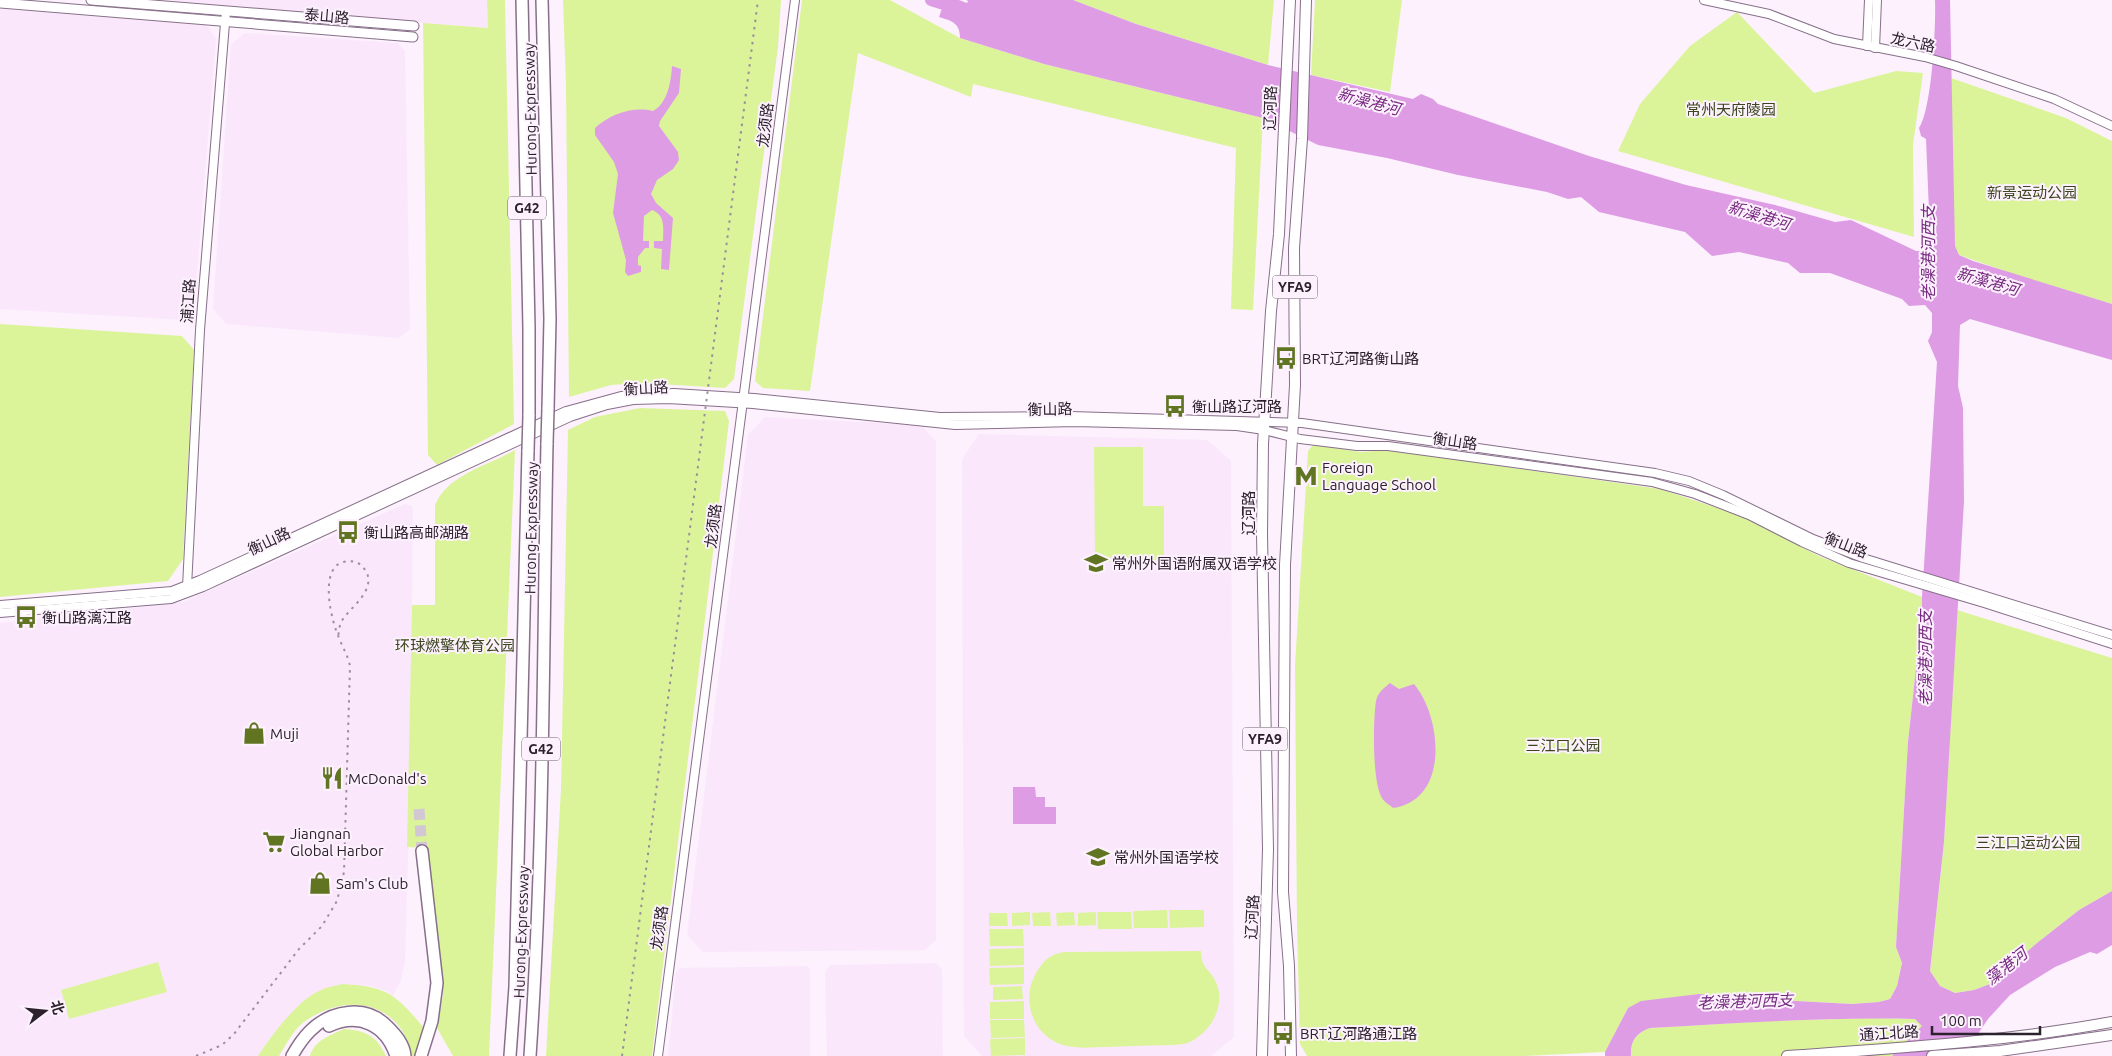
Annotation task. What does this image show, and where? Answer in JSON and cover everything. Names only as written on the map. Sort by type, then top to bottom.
[{"type":"highway","name":"Hurong Expressway","points":[[510,1056],[515,968],[529,416],[522,0]]},
{"type":"highway","name":"Hurong Expressway","points":[[530,1056],[535,989],[550,319],[542,0]]},
{"type":"highway","points":[[421,1056],[436,1001],[436,972],[422,851]]},
{"type":"highway","points":[[292,1056],[310,1031],[319,1023],[335,1015],[354,1012],[365,1013],[384,1022],[398,1037],[405,1056]]},
{"type":"highway","points":[[302,1056],[313,1037],[327,1027],[340,1021],[357,1020],[372,1024],[383,1033],[392,1042],[396,1056]]},
{"type":"main road","name":"泰山路","points":[[91,0],[414,26]]},
{"type":"main road","name":"辽河路","points":[[1262,1056],[1263,970],[1268,912],[1262,534],[1264,426],[1271,311],[1279,234],[1290,0]]},
{"type":"main road","name":"辽河路","points":[[1291,1056],[1289,966],[1282,892],[1285,565],[1295,376],[1294,248],[1302,138],[1306,0]]},
{"type":"main road","name":"泰山路","points":[[0,3],[413,37]]},
{"type":"main road","name":"通江北路","points":[[1787,1056],[1985,1041],[2058,1032],[2112,1022]]},
{"type":"main road","name":"通江北路","points":[[1932,1056],[1975,1053],[2112,1035]]},
{"type":"street","name":"龙须路","points":[[658,1056],[795,0]]},
{"type":"street","name":"龙六路","points":[[1704,0],[1768,14],[1834,39],[1925,57],[1956,66],[2054,99],[2112,126]]},
{"type":"street","points":[[1869,0],[1871,47]]},
{"type":"street","points":[[1871,47],[1877,0]]},
{"type":"street","name":"浦江路","points":[[187,594],[200,330],[226,11]]},
{"type":"street","name":"衡山路","points":[[0,605],[172,591],[523,430],[588,404],[621,396],[674,393],[743,401],[940,417],[1071,416],[1264,426],[1292,423],[1655,473],[1689,481],[1723,495],[1813,539],[1863,558],[1921,576],[1960,592],[2112,644]]},
{"type":"street","name":"衡山路","points":[[0,613],[171,600],[570,417],[608,405],[633,400],[743,401]]},
{"type":"street","name":"衡山路","points":[[1264,426],[1300,439],[1357,446],[1388,446],[1652,482],[1695,494],[1749,515],[1849,563],[1921,585],[1960,592],[2112,635]]},
{"type":"shaded area","points":[[164,0],[487,0],[489,28],[423,23]]},
{"type":"shaded area","points":[[0,9],[207,25],[216,39],[194,310],[183,320],[0,309]]},
{"type":"shaded area","points":[[245,33],[398,43],[405,52],[410,329],[399,338],[226,324],[213,309],[231,44]]},
{"type":"shaded area","points":[[765,417],[921,425],[936,441],[936,940],[925,950],[703,952],[687,935],[748,435]]},
{"type":"shaded area","name":"常州外国语学校","points":[[979,434],[1207,440],[1231,461],[1234,1037],[1211,1056],[982,1056],[964,1036],[962,459]]},
{"type":"shaded area","points":[[405,504],[412,506],[413,512],[410,789],[405,961],[401,980],[393,996],[387,991],[367,985],[271,1037],[258,1056],[0,1056],[0,623],[183,602]]},
{"type":"shaded area","points":[[936,963],[942,970],[943,1056],[827,1056],[825,973],[830,965]]},
{"type":"shaded area","points":[[807,966],[810,970],[810,1056],[668,1056],[676,973],[680,968]]},
{"type":"green space","points":[[487,0],[505,0],[514,424],[437,465],[428,455],[423,23],[488,28]]},
{"type":"green space","points":[[563,0],[781,0],[778,47],[734,379],[725,388],[642,383],[611,385],[569,397],[566,86]]},
{"type":"green space","points":[[802,0],[890,0],[960,38],[1044,64],[1263,118],[1253,310],[1231,309],[1236,148],[973,84],[971,97],[858,53],[810,391],[763,388],[755,381]]},
{"type":"green space","points":[[1073,0],[1274,0],[1268,65],[1136,24]]},
{"type":"green space","points":[[1315,0],[1402,0],[1390,92],[1311,75]]},
{"type":"green space","name":"常州天府陵园","points":[[1737,12],[1814,93],[1896,71],[1923,73],[1913,145],[1914,237],[1618,151],[1640,104],[1690,46]]},
{"type":"green space","name":"新景运动公园","points":[[1951,78],[2066,118],[2112,141],[2112,304],[2025,278],[1959,255],[1954,246]]},
{"type":"green space","points":[[0,324],[182,336],[194,350],[183,559],[168,581],[0,597]]},
{"type":"green space","points":[[640,408],[725,411],[729,421],[652,1056],[546,1056],[561,789],[568,430],[595,417]]},
{"type":"green space","name":"三江口公园","points":[[1318,445],[1360,452],[1389,450],[1660,489],[1748,518],[1819,556],[1922,597],[1922,613],[1908,742],[1896,947],[1902,963],[1897,986],[1890,999],[1879,1002],[1852,1004],[1699,994],[1628,1008],[1605,1052],[1525,1056],[1307,1056],[1300,1044],[1295,666],[1308,451],[1312,446]]},
{"type":"green space","points":[[1094,447],[1143,447],[1143,506],[1164,506],[1164,562],[1095,562]]},
{"type":"green space","name":"环球燃擎体育公园","points":[[515,450],[489,1056],[453,1056],[437,1028],[443,995],[441,963],[426,848],[407,847],[412,605],[435,605],[435,505],[441,494],[459,478]]},
{"type":"green space","name":"三江口运动公园","points":[[1957,610],[2112,658],[2112,891],[2079,910],[1990,984],[1974,990],[1955,993],[1940,986],[1930,971],[1944,842]]},
{"type":"green space","points":[[1167,910],[1168,928],[1134,928],[1133,911]]},
{"type":"green space","points":[[1169,910],[1204,910],[1204,927],[1170,928]]},
{"type":"green space","points":[[1030,912],[1030,925],[1012,926],[1012,913]]},
{"type":"green space","points":[[1050,912],[1051,926],[1033,926],[1032,913]]},
{"type":"green space","points":[[1074,912],[1075,925],[1057,926],[1056,913]]},
{"type":"green space","points":[[1096,912],[1096,925],[1078,926],[1078,913]]},
{"type":"green space","points":[[1097,912],[1131,912],[1132,929],[1098,929]]},
{"type":"green space","points":[[989,913],[1007,913],[1008,926],[989,926]]},
{"type":"green space","points":[[989,929],[1023,929],[1024,946],[990,946]]},
{"type":"green space","points":[[1024,948],[1024,965],[990,966],[989,949]]},
{"type":"green space","points":[[1201,951],[1204,966],[1216,982],[1219,991],[1218,1008],[1211,1024],[1205,1031],[1188,1043],[1088,1048],[1072,1047],[1058,1043],[1050,1038],[1037,1025],[1033,1017],[1029,998],[1033,980],[1043,963],[1055,954],[1064,952]]},
{"type":"green space","points":[[158,962],[167,992],[69,1019],[61,990]]},
{"type":"green space","points":[[1024,967],[1024,984],[990,985],[989,968]]},
{"type":"green space","points":[[342,984],[381,990],[398,1000],[425,1029],[416,1056],[412,1056],[406,1037],[396,1023],[384,1013],[370,1007],[354,1005],[337,1006],[320,1012],[304,1022],[293,1033],[279,1056],[258,1056],[277,1029],[302,1003],[322,990]]},
{"type":"green space","points":[[1022,986],[1023,999],[993,1000],[993,987]]},
{"type":"green space","points":[[1024,1001],[1024,1019],[990,1019],[990,1002]]},
{"type":"green space","points":[[1874,1018],[1915,1019],[1923,1026],[1892,1056],[1631,1056],[1635,1038],[1641,1032],[1650,1028],[1767,1021]]},
{"type":"green space","points":[[990,1020],[1024,1020],[1025,1037],[991,1038]]},
{"type":"green space","points":[[344,1029],[370,1035],[379,1043],[386,1056],[310,1056],[319,1042]]},
{"type":"green space","points":[[1025,1038],[1025,1055],[991,1056],[990,1039]]},
{"type":"water","points":[[945,0],[959,0],[967,3],[968,1],[966,0],[1073,0],[1136,24],[1268,65],[1413,99],[1421,94],[1433,99],[1438,104],[1589,156],[1686,185],[1775,205],[1835,222],[1851,220],[1916,251],[1931,251],[1933,245],[1930,236],[1926,139],[1921,136],[1919,128],[1927,104],[1930,86],[1934,47],[1935,0],[1950,0],[1955,246],[1959,255],[2112,304],[2112,360],[1970,319],[1960,325],[1958,386],[1963,408],[1964,501],[1944,842],[1930,971],[1940,986],[1955,993],[1974,990],[1990,984],[2079,910],[2112,891],[2112,945],[2097,954],[2090,952],[2055,967],[2010,995],[1988,1019],[1963,1056],[1892,1056],[1922,1026],[1915,1019],[1849,1019],[1650,1028],[1641,1032],[1635,1038],[1631,1056],[1605,1056],[1605,1052],[1628,1008],[1641,1001],[1699,994],[1852,1004],[1879,1002],[1890,999],[1897,986],[1902,963],[1896,947],[1908,742],[1922,613],[1937,362],[1928,341],[1932,332],[1932,313],[1925,305],[1909,306],[1902,299],[1830,273],[1800,273],[1788,263],[1739,252],[1712,256],[1685,232],[1599,212],[1581,197],[1568,199],[1547,192],[1318,145],[1263,118],[1044,64],[960,38],[959,29],[954,23],[939,17]]},
{"type":"water","points":[[672,66],[681,69],[679,93],[660,121],[659,126],[678,152],[679,160],[673,169],[657,180],[651,194],[656,203],[673,218],[669,270],[661,269],[662,249],[654,248],[654,241],[663,241],[663,227],[660,215],[652,210],[644,216],[643,241],[649,241],[649,248],[645,248],[638,257],[638,265],[641,266],[641,272],[628,276],[625,272],[626,260],[613,213],[618,174],[614,162],[595,135],[595,128],[622,112],[630,110],[653,111],[658,107],[668,91]]},
{"type":"water","points":[[1390,683],[1399,689],[1414,684],[1431,716],[1435,736],[1432,774],[1424,790],[1411,802],[1393,808],[1383,799],[1379,790],[1376,779],[1374,751],[1376,701],[1383,689]]},
{"type":"water","points":[[1013,787],[1035,787],[1036,797],[1045,797],[1045,807],[1056,807],[1056,824],[1013,824]]},
{"type":"waterway","name":"新澡港河","points":[[931,0],[960,9]]},
{"type":"tunnel","points":[[419,809],[422,851]]},
{"type":"railway","points":[[622,1056],[758,0]]},
{"type":"railway","points":[[196,1056],[222,1045],[234,1034],[299,949],[322,926],[337,901],[344,872],[350,666],[348,659],[339,638],[336,631],[333,622],[329,590],[332,572],[337,565],[353,561],[360,564],[366,571],[368,585],[362,597],[342,621],[339,628],[339,633],[338,635],[338,638]]},
{"type":"place","name":"BRT辽河路衡山路","points":[[1286,358]]},
{"type":"place","name":"衡山路辽河路","points":[[1175,406]]},
{"type":"place","name":"Foreign Language School","points":[[1306,476]]},
{"type":"place","name":"衡山路高邮湖路","points":[[348,532]]},
{"type":"place","name":"常州外国语附属双语学校","points":[[1096,563]]},
{"type":"place","name":"衡山路漓江路","points":[[26,617]]},
{"type":"place","name":"Muji","points":[[254,733]]},
{"type":"place","name":"McDonald's","points":[[332,778]]},
{"type":"place","name":"Jiangnan Global Harbor","points":[[274,842]]},
{"type":"place","name":"常州外国语学校","points":[[1098,857]]},
{"type":"place","name":"Sam's Club","points":[[320,883]]},
{"type":"place","name":"BRT辽河路通江路","points":[[1283,1033]]},
{"type":"water label","name":"老澡港河西支","points":[[1928,253]]},
{"type":"water label","name":"新藻港河","points":[[1988,281]]},
{"type":"water label","name":"老澡港河西支","points":[[1925,658]]},
{"type":"water label","name":"藻港河","points":[[2006,966]]},
{"type":"water label","name":"老澡港河西支","points":[[1745,1001]]}]
